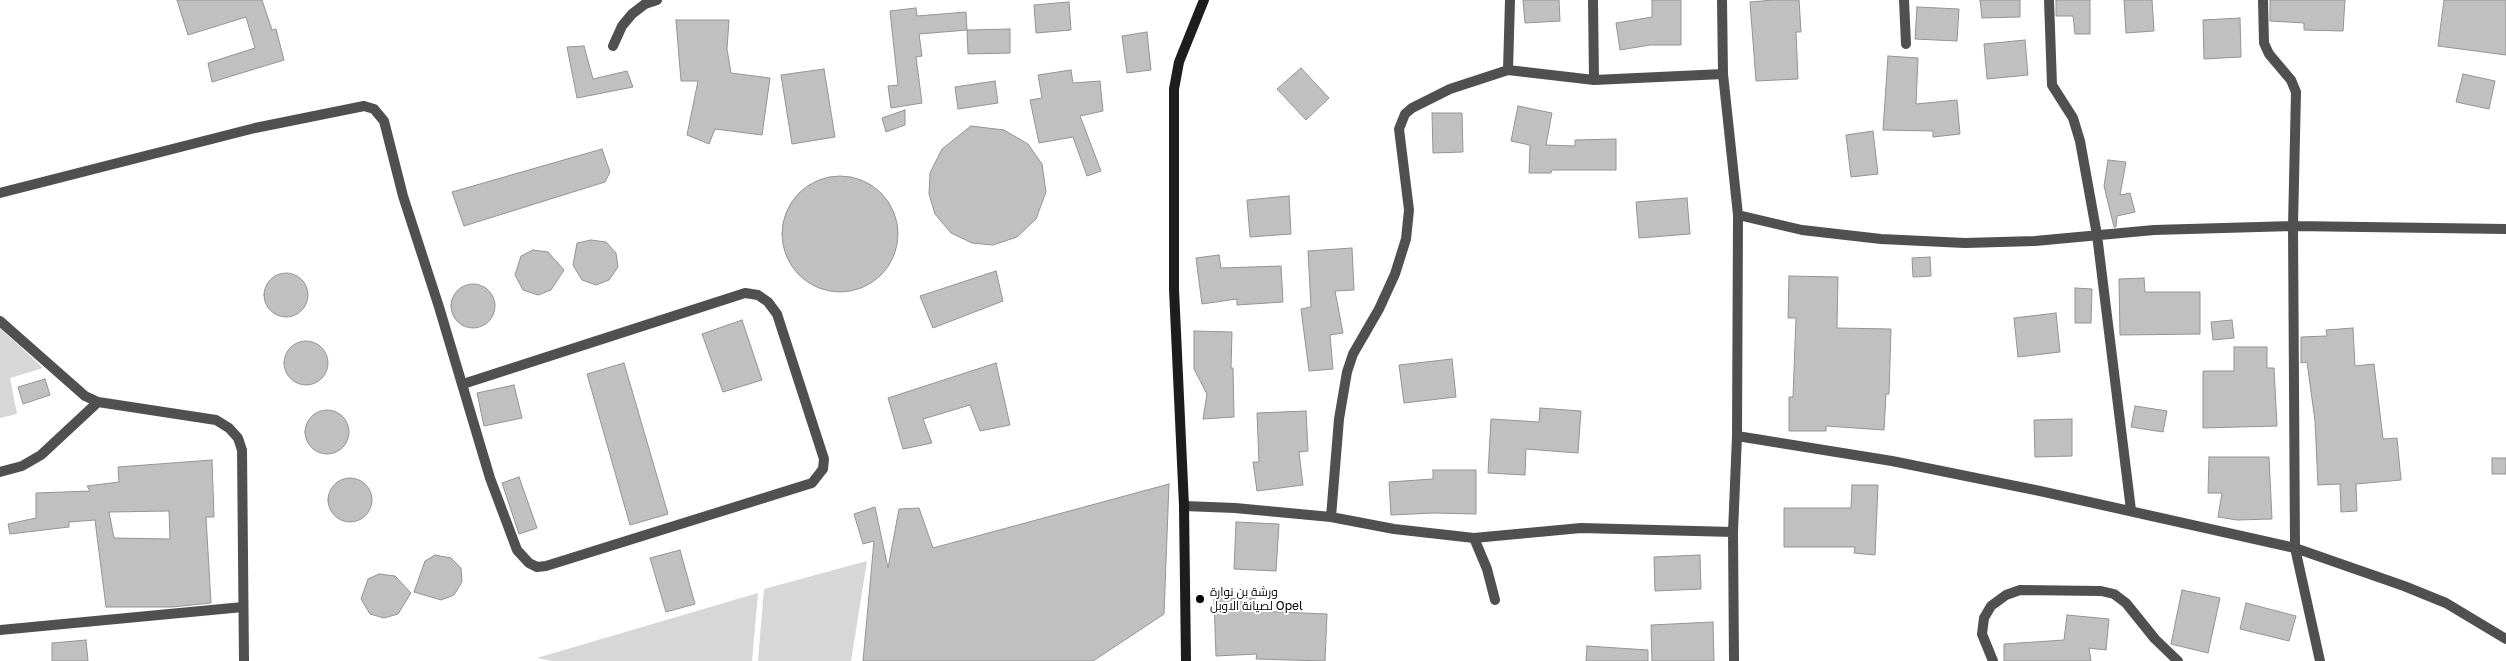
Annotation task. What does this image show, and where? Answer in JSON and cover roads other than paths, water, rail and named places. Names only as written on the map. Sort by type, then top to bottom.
[{"type":"street","points":[[613,46],[622,26],[632,14],[645,4],[657,0]]},
{"type":"street","points":[[1186,661],[1184,506],[1174,289],[1174,89],[1179,62],[1204,0]]},
{"type":"street","points":[[1508,70],[1510,0]]},
{"type":"street","points":[[1593,0],[1594,80]]},
{"type":"street","points":[[1722,0],[1723,74],[1738,216],[1737,436],[1733,532],[1734,661]]},
{"type":"street","points":[[1904,0],[1906,44]]},
{"type":"street","points":[[2050,0],[2052,85],[2078,129],[2097,235],[2131,510]]},
{"type":"street","points":[[2263,0],[2264,43],[2269,54],[2291,80],[2296,92],[2293,226],[2295,548],[2320,661]]},
{"type":"street","points":[[1331,517],[1339,419],[1347,372],[1353,354],[1380,309],[1395,274],[1406,239],[1409,210],[1400,138],[1401,121],[1412,108],[1450,89],[1508,70],[1594,80],[1723,74]]},
{"type":"street","points":[[0,193],[255,128],[364,106],[374,109],[384,122],[404,196],[463,384],[490,478],[517,550],[522,558],[537,567],[546,566],[812,484],[823,469],[824,459],[777,314],[768,302],[758,295],[745,292],[463,384]]},
{"type":"street","points":[[1738,216],[1802,230],[1881,239],[1965,242],[2035,240],[2154,230],[2293,226],[2506,229]]},
{"type":"street","points":[[0,321],[74,388],[98,402],[216,420],[229,428],[238,438],[242,450],[244,661]]},
{"type":"street","points":[[0,472],[22,466],[41,455],[98,402]]},
{"type":"street","points":[[1737,436],[1892,461],[2131,510],[2295,548],[2404,586],[2446,603],[2506,638]]},
{"type":"street","points":[[1184,506],[1235,508],[1331,517],[1394,529],[1474,538],[1581,528],[1733,532]]},
{"type":"street","points":[[1474,538],[1487,569],[1495,600]]},
{"type":"street","points":[[1993,661],[1982,634],[1984,618],[1991,606],[2006,595],[2020,590],[2101,591],[2114,594],[2126,603],[2155,639],[2178,661]]},
{"type":"street","points":[[0,630],[243,606]]},
{"type":"place","name":"ورشة بن نوارة لصيانة الاوبل Opel","points":[[1200,599]]}]
